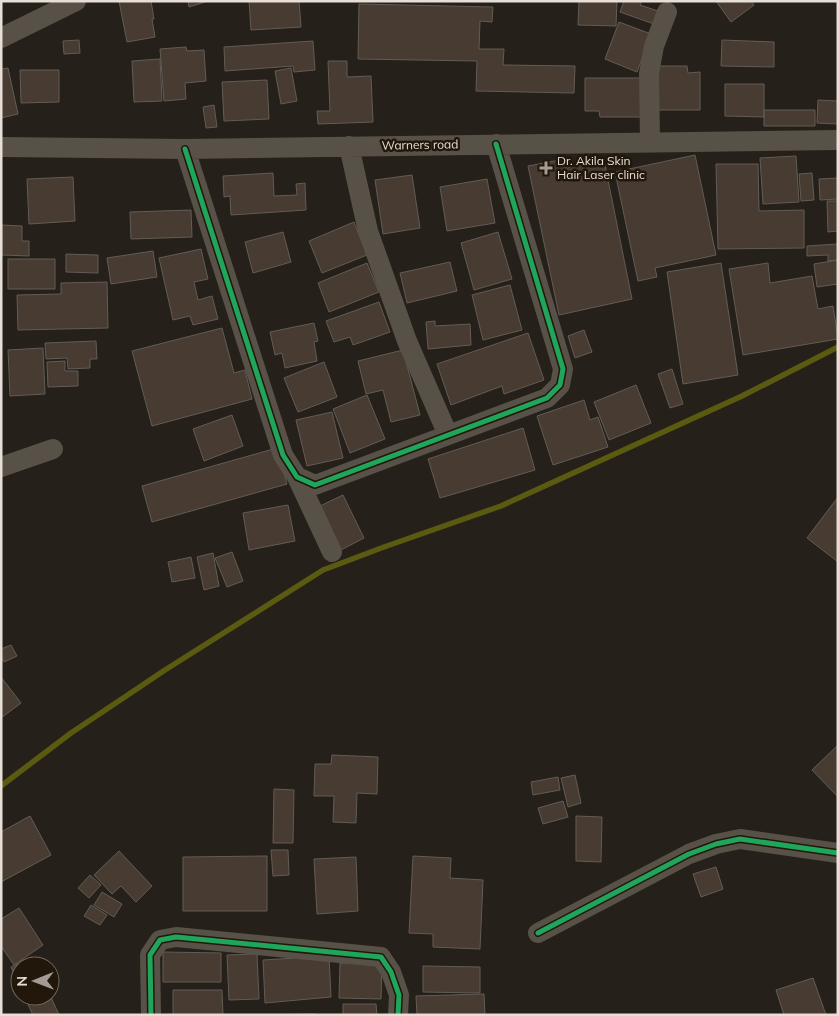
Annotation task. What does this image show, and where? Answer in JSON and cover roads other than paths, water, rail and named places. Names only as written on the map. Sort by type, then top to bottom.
[{"type":"street","points":[[1,38],[76,1]]},
{"type":"street","points":[[650,141],[649,73],[654,46],[666,12]]},
{"type":"street","name":"Warners road","points":[[1,147],[185,149],[650,141],[838,140]]},
{"type":"street","points":[[297,477],[315,486],[547,398],[560,385],[564,369],[496,144]]},
{"type":"street","points":[[349,146],[368,231],[407,341],[448,435]]},
{"type":"street","points":[[185,149],[283,455],[297,477],[332,552]]},
{"type":"street","points":[[1,467],[53,449]]},
{"type":"street","points":[[538,933],[689,854],[716,844],[740,839],[838,853]]},
{"type":"street","points":[[151,1015],[150,955],[160,940],[176,937],[381,957],[400,995],[398,1015]]},
{"type":"waterway","points":[[1,786],[71,733],[165,670],[323,570],[501,506],[742,396],[838,347]]},
{"type":"place","name":"Dr. Akila Skin Hair Laser clinic","points":[[546,168]]}]
